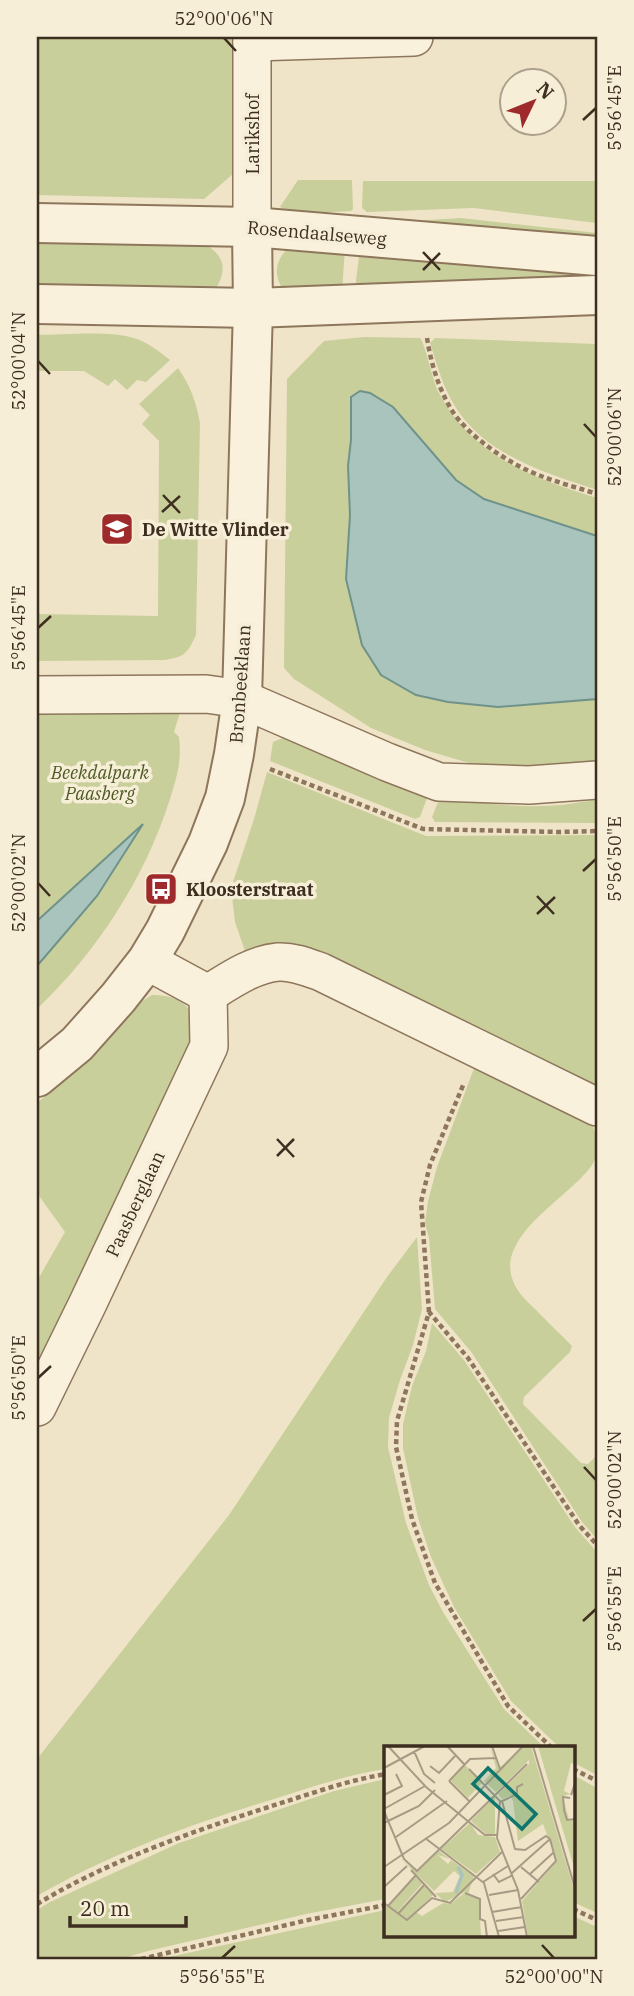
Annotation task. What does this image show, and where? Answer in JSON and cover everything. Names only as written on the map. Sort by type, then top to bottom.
[{"type":"street","name":"Larikshof","points":[[252,227],[252,39],[414,37]]},
{"type":"street","name":"Rosendaalseweg","points":[[37,223],[252,227],[597,256]]},
{"type":"street","name":"Bronbeeklaan","points":[[37,1077],[77,1044],[118,998],[146,961],[165,931],[192,877],[225,798],[242,699],[253,308],[252,227]]},
{"type":"street","points":[[37,304],[253,308],[597,295]]},
{"type":"street","points":[[37,695],[206,694],[242,699],[439,782],[529,785],[597,780]]},
{"type":"street","points":[[146,961],[208,994],[253,969],[277,962],[298,964],[321,972],[478,1047],[597,1107]]},
{"type":"street","name":"Paasberglaan","points":[[37,1407],[88,1305],[209,1046],[208,994]]},
{"type":"path","points":[[426,330],[432,366],[440,387],[453,411],[470,430],[514,463],[540,476],[597,494]]},
{"type":"path","points":[[478,1047],[430,1165],[421,1202],[429,1312],[397,1421],[396,1447],[412,1519],[435,1583],[508,1706],[550,1746]]},
{"type":"path","points":[[429,1312],[468,1357],[579,1525],[597,1545]]},
{"type":"path","points":[[574,1770],[597,1782]]},
{"type":"path","points":[[37,1904],[177,1837],[334,1786],[384,1774]]},
{"type":"path","points":[[141,1959],[308,1920],[384,1905]]},
{"type":"path","points":[[574,1909],[597,1920]]},
{"type":"green space","points":[[37,37],[234,37],[233,174],[204,199],[37,195]]},
{"type":"green space","points":[[298,180],[352,180],[353,209],[297,214],[280,207]]},
{"type":"green space","points":[[363,181],[597,181],[597,223],[474,208],[367,212],[362,208]]},
{"type":"green space","points":[[461,218],[597,233],[597,242],[397,222]]},
{"type":"green space","points":[[37,239],[198,240],[217,254],[223,266],[216,288],[37,295]]},
{"type":"green space","points":[[290,246],[345,248],[342,293],[285,292],[278,280],[277,268],[278,262]]},
{"type":"green space","points":[[360,248],[595,271],[594,282],[355,289]]},
{"type":"green space","points":[[37,335],[126,336],[146,343],[170,360],[146,382],[137,380],[127,390],[115,379],[108,386],[84,371],[37,371]]},
{"type":"green space","points":[[364,337],[420,338],[439,393],[469,433],[487,449],[527,473],[597,498],[597,536],[485,499],[456,481],[393,407],[351,440],[348,466],[350,515],[417,696],[498,707],[597,699],[597,765],[486,768],[425,750],[371,728],[294,679],[284,668],[287,379],[324,341]]},
{"type":"green space","points":[[435,338],[597,344],[597,490],[519,461],[484,439],[469,425],[451,400],[444,384],[430,343]]},
{"type":"green space","points":[[178,368],[192,394],[200,423],[196,635],[190,647],[177,658],[37,661],[37,614],[158,616],[159,441],[142,424],[150,415],[139,404]]},
{"type":"green space","name":"Beekdalpark Paasberg","points":[[181,709],[174,732],[179,737],[180,746],[177,776],[160,828],[147,857],[117,912],[99,938],[80,963],[37,1009],[37,710]]},
{"type":"green space","points":[[285,737],[424,792],[427,798],[420,817],[415,819],[270,761],[273,742]]},
{"type":"green space","points":[[267,772],[426,836],[597,835],[597,1090],[246,954],[235,922],[231,888]]},
{"type":"green space","points":[[445,796],[518,806],[597,800],[597,823],[435,822],[432,817],[438,802]]},
{"type":"green space","points":[[152,995],[173,998],[189,1009],[195,1022],[194,1040],[37,1373],[37,1281],[65,1232],[37,1193],[37,1103],[92,1056],[139,1003]]},
{"type":"green space","points":[[476,1063],[589,1119],[596,1136],[598,1148],[592,1165],[533,1222],[520,1239],[512,1256],[511,1273],[522,1296],[572,1346],[570,1352],[524,1397],[523,1404],[581,1463],[588,1464],[597,1455],[597,1539],[582,1522],[472,1353],[435,1309],[429,1238],[425,1223],[428,1201],[437,1167]]},
{"type":"green space","points":[[417,1237],[422,1309],[389,1418],[388,1447],[406,1523],[429,1585],[443,1612],[504,1709],[543,1746],[384,1746],[384,1769],[328,1782],[181,1830],[122,1853],[37,1896],[37,1759],[229,1515],[387,1277]]},
{"type":"green space","points":[[432,1323],[464,1360],[575,1527],[597,1552],[597,1775],[574,1763],[574,1746],[558,1746],[511,1701],[454,1607],[431,1557],[418,1518],[403,1448],[403,1424],[412,1386],[426,1351]]},
{"type":"green space","points":[[574,1776],[597,1788],[597,1913],[574,1902]]},
{"type":"green space","points":[[384,1779],[384,1899],[306,1914],[121,1959],[37,1959],[37,1910],[50,1902],[179,1843],[334,1791]]},
{"type":"green space","points":[[384,1910],[384,1937],[574,1937],[574,1916],[597,1927],[597,1959],[160,1959]]},
{"type":"water","points":[[360,391],[370,393],[393,407],[456,480],[484,499],[597,536],[597,699],[498,707],[448,702],[416,695],[381,675],[362,645],[346,579],[350,515],[348,466],[351,397]]},
{"type":"water","points":[[143,824],[97,896],[37,966],[37,921]]},
{"type":"place","name":"De Witte Vlinder","points":[[117,529]]},
{"type":"place","name":"Kloosterstraat","points":[[161,889]]}]
